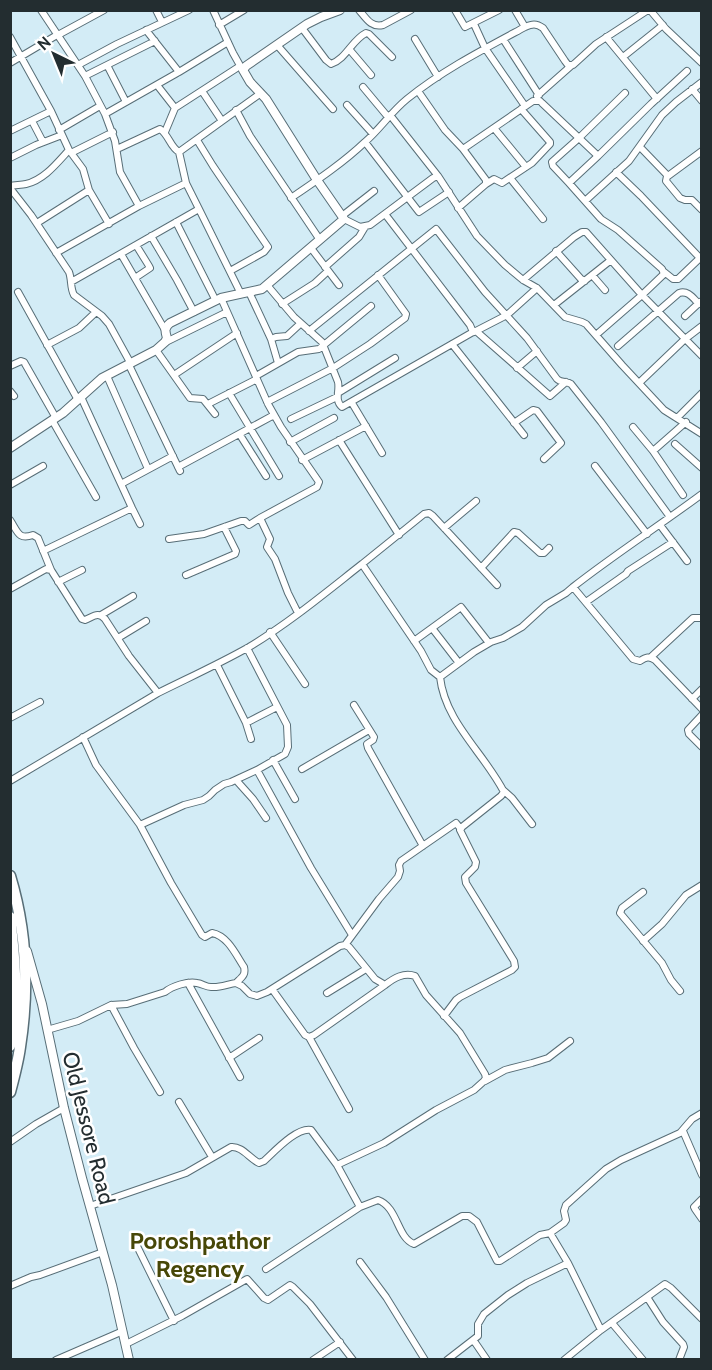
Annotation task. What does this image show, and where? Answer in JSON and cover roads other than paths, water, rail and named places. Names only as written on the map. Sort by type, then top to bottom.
[{"type":"highway","points":[[10,876],[19,904],[24,939],[10,1092]]},
{"type":"highway","points":[[10,916],[21,972]]},
{"type":"street","points":[[41,10],[78,64],[105,114],[117,149],[120,172],[139,206]]},
{"type":"street","points":[[10,63],[104,10]]},
{"type":"street","points":[[156,10],[162,22]]},
{"type":"street","points":[[78,64],[189,10]]},
{"type":"street","points":[[213,10],[241,68],[261,93],[343,218],[357,226],[365,227]]},
{"type":"street","points":[[219,25],[244,10]]},
{"type":"street","points":[[359,10],[374,26],[383,25],[411,10]]},
{"type":"street","points":[[455,10],[465,27],[499,10]]},
{"type":"street","points":[[515,10],[525,27]]},
{"type":"street","points":[[463,149],[533,101],[606,37],[649,10],[702,63]]},
{"type":"street","points":[[165,132],[175,108],[246,66],[302,28],[335,11]]},
{"type":"street","points":[[302,28],[331,64],[349,49],[370,22]]},
{"type":"street","points":[[458,208],[492,179],[501,184],[526,167],[549,147],[550,142],[523,108],[485,48],[474,24]]},
{"type":"street","points":[[291,198],[365,142],[406,99],[460,62],[525,27],[533,24],[543,28],[568,65],[573,64]]},
{"type":"street","points":[[623,57],[663,25]]},
{"type":"street","points":[[146,30],[179,72]]},
{"type":"street","points":[[362,34],[369,34],[392,57]]},
{"type":"street","points":[[10,37],[51,111],[70,152],[83,169],[89,190],[109,224]]},
{"type":"street","points":[[606,37],[657,99]]},
{"type":"street","points":[[415,39],[438,77]]},
{"type":"street","points":[[503,39],[539,95]]},
{"type":"street","points":[[85,76],[155,41]]},
{"type":"street","points":[[105,114],[228,42]]},
{"type":"street","points":[[277,45],[333,109]]},
{"type":"street","points":[[349,49],[371,75]]},
{"type":"street","points":[[107,65],[126,102]]},
{"type":"street","points":[[569,183],[687,71]]},
{"type":"street","points":[[585,201],[629,161],[662,115],[702,82]]},
{"type":"street","points":[[157,84],[175,108]]},
{"type":"street","points":[[363,87],[438,176],[483,243],[512,272],[537,288],[565,317],[586,324],[664,410],[702,434]]},
{"type":"street","points":[[692,89],[702,101]]},
{"type":"street","points":[[202,91],[222,121]]},
{"type":"street","points":[[418,91],[445,130],[463,149],[486,180],[486,184]]},
{"type":"street","points":[[179,152],[261,93]]},
{"type":"street","points":[[616,172],[701,257],[678,279],[673,279],[662,271],[618,230],[601,219],[552,164],[625,93]]},
{"type":"street","points":[[533,101],[540,101],[598,156]]},
{"type":"street","points":[[346,105],[373,134]]},
{"type":"street","points":[[10,158],[43,142],[100,106]]},
{"type":"street","points":[[236,110],[250,136],[320,240]]},
{"type":"street","points":[[10,131],[51,111]]},
{"type":"street","points":[[32,120],[43,142]]},
{"type":"street","points":[[494,128],[526,167]]},
{"type":"street","points":[[117,149],[157,129],[165,132],[174,149],[179,152],[186,183],[230,271],[271,339],[278,363]]},
{"type":"street","points":[[112,132],[70,152],[39,178],[26,184],[10,187],[69,272],[74,295],[109,324],[179,469],[274,415]]},
{"type":"street","points":[[197,140],[268,247],[264,252],[230,271]]},
{"type":"street","points":[[365,142],[419,212],[449,192]]},
{"type":"street","points":[[640,147],[667,176],[666,181],[680,198],[692,200],[702,210]]},
{"type":"street","points":[[667,176],[702,151]]},
{"type":"street","points":[[282,304],[315,283],[359,237],[365,227],[438,176]]},
{"type":"street","points":[[510,178],[543,219]]},
{"type":"street","points":[[56,253],[139,206],[186,183]]},
{"type":"street","points":[[37,224],[89,190]]},
{"type":"street","points":[[165,330],[170,323],[219,299],[262,289],[374,191]]},
{"type":"street","points":[[71,282],[199,209]]},
{"type":"street","points":[[385,214],[474,331],[549,396],[566,382]]},
{"type":"street","points":[[169,538],[204,534],[241,521],[249,525],[317,487],[319,482],[274,415],[228,312],[176,222]]},
{"type":"street","points":[[309,331],[435,229],[478,284],[527,338],[557,379],[571,384],[670,517]]},
{"type":"street","points":[[523,280],[574,237],[584,231],[589,233],[642,295],[702,356]]},
{"type":"street","points":[[151,236],[194,312]]},
{"type":"street","points":[[135,278],[150,268],[136,245]]},
{"type":"street","points":[[311,248],[339,285]]},
{"type":"street","points":[[556,251],[585,281]]},
{"type":"street","points":[[121,254],[165,330],[168,338],[166,342]]},
{"type":"street","points":[[554,306],[611,260]]},
{"type":"street","points":[[596,335],[663,276],[662,271]]},
{"type":"street","points":[[267,402],[333,368],[402,321],[406,314],[378,275]]},
{"type":"street","points":[[592,275],[605,290]]},
{"type":"street","points":[[267,285],[300,324],[324,344],[339,386],[339,404],[342,407],[474,331],[507,315],[537,288]]},
{"type":"street","points":[[618,346],[679,292],[684,291],[700,303],[685,316]]},
{"type":"street","points":[[18,292],[79,398],[140,524]]},
{"type":"street","points":[[208,404],[298,352],[315,350],[371,306]]},
{"type":"street","points":[[47,345],[79,328],[96,312]]},
{"type":"street","points":[[10,448],[54,419],[107,376],[156,350],[166,342],[228,312]]},
{"type":"street","points":[[271,339],[276,336],[287,336],[300,324]]},
{"type":"street","points":[[639,383],[702,326]]},
{"type":"street","points":[[174,375],[237,333]]},
{"type":"street","points":[[452,344],[524,435]]},
{"type":"street","points":[[156,350],[190,398],[203,399],[215,414]]},
{"type":"street","points":[[517,368],[537,351]]},
{"type":"street","points":[[291,419],[338,395],[395,358]]},
{"type":"street","points":[[10,366],[24,362],[96,497]]},
{"type":"street","points":[[107,376],[148,470]]},
{"type":"street","points":[[228,393],[279,476]]},
{"type":"street","points":[[678,417],[702,393]]},
{"type":"street","points":[[352,403],[382,453]]},
{"type":"street","points":[[514,423],[533,410],[537,411],[561,443],[544,459]]},
{"type":"street","points":[[290,442],[334,418]]},
{"type":"street","points":[[653,451],[686,422]]},
{"type":"street","points":[[303,460],[366,426]]},
{"type":"street","points":[[633,427],[653,451],[683,495]]},
{"type":"street","points":[[240,435],[266,476]]},
{"type":"street","points":[[339,440],[399,535]]},
{"type":"street","points":[[675,444],[702,468]]},
{"type":"street","points":[[121,484],[172,456]]},
{"type":"street","points":[[10,485],[43,465]]},
{"type":"street","points":[[595,466],[647,534]]},
{"type":"street","points":[[440,677],[489,643],[522,627],[546,605],[567,593],[606,561],[701,496]]},
{"type":"street","points":[[444,528],[476,501]]},
{"type":"street","points":[[43,551],[132,508]]},
{"type":"street","points":[[10,781],[158,693],[247,648],[313,604],[427,513],[434,516],[497,585]]},
{"type":"street","points":[[260,518],[270,539],[267,547],[275,560],[298,614]]},
{"type":"street","points":[[10,520],[21,536],[26,538],[36,536],[51,570],[82,619],[86,620],[98,614],[101,615],[133,596]]},
{"type":"street","points":[[660,525],[687,561]]},
{"type":"street","points":[[186,575],[235,554],[236,551],[224,527]]},
{"type":"street","points":[[481,568],[514,532],[540,553],[544,553],[549,548]]},
{"type":"street","points":[[586,602],[673,542]]},
{"type":"street","points":[[362,564],[431,670],[440,677],[441,689],[452,715],[503,790],[532,824]]},
{"type":"street","points":[[10,589],[46,569],[51,570]]},
{"type":"street","points":[[58,582],[82,570]]},
{"type":"street","points":[[573,586],[633,659],[640,661],[651,657],[693,618],[702,618]]},
{"type":"street","points":[[414,641],[461,607],[489,643]]},
{"type":"street","points":[[101,615],[158,693]]},
{"type":"street","points":[[118,638],[146,621]]},
{"type":"street","points":[[432,628],[459,663]]},
{"type":"street","points":[[270,632],[305,684]]},
{"type":"street","points":[[140,825],[184,805],[203,800],[224,784],[257,770],[285,754],[288,747],[287,725],[247,648]]},
{"type":"street","points":[[651,657],[700,706]]},
{"type":"street","points":[[217,665],[246,723],[251,739]]},
{"type":"street","points":[[692,699],[702,689]]},
{"type":"street","points":[[10,718],[40,702]]},
{"type":"street","points":[[354,705],[374,739],[367,744],[368,748],[423,846]]},
{"type":"street","points":[[246,723],[277,707]]},
{"type":"street","points":[[702,715],[688,732],[702,747]]},
{"type":"street","points":[[303,769],[369,730]]},
{"type":"street","points":[[47,1030],[78,1021],[111,1005],[127,1004],[188,983],[201,984],[208,988],[236,982],[245,971],[222,936],[212,933],[205,937],[202,935],[140,825],[96,765],[83,738]]},
{"type":"street","points":[[273,760],[295,799]]},
{"type":"street","points":[[257,770],[352,935]]},
{"type":"street","points":[[236,780],[266,818]]},
{"type":"street","points":[[460,828],[501,796],[503,790]]},
{"type":"street","points":[[345,945],[398,877],[400,861],[456,823],[476,862],[475,867],[465,877],[466,883],[515,964],[512,970],[460,997],[444,1016]]},
{"type":"street","points":[[643,941],[662,924],[686,895],[702,885]]},
{"type":"street","points":[[643,892],[622,908],[620,913],[662,963],[671,980],[680,990]]},
{"type":"street","points":[[236,982],[247,992],[257,996],[345,945],[350,947],[375,979],[385,985]]},
{"type":"street","points":[[327,993],[366,969]]},
{"type":"street","name":"Old Jessore Road","points":[[21,972],[47,1030],[64,1108],[112,1285],[129,1359]]},
{"type":"street","points":[[309,1037],[394,979],[408,974],[415,976],[426,994],[460,1034],[482,1067],[486,1078],[484,1082]]},
{"type":"street","points":[[188,983],[240,1077]]},
{"type":"street","points":[[272,988],[305,1035],[309,1037],[349,1109]]},
{"type":"street","points":[[111,1005],[160,1092]]},
{"type":"street","points":[[229,1058],[259,1038]]},
{"type":"street","points":[[337,1165],[384,1143],[505,1070],[548,1058],[570,1041]]},
{"type":"street","points":[[179,1102],[212,1157]]},
{"type":"street","points":[[10,1142],[64,1108]]},
{"type":"street","points":[[266,1269],[360,1207],[378,1200],[385,1203],[412,1244],[462,1216],[470,1216],[477,1222],[498,1262],[540,1235],[550,1233],[564,1223],[567,1220],[564,1211],[566,1205],[606,1169],[683,1131],[692,1119],[702,1113]]},
{"type":"street","points":[[90,1206],[186,1173],[234,1146],[259,1163],[297,1133],[307,1129],[311,1130],[323,1143],[360,1207]]},
{"type":"street","points":[[683,1131],[702,1175]]},
{"type":"street","points":[[702,1199],[694,1207],[702,1219]]},
{"type":"street","points":[[550,1233],[602,1330]]},
{"type":"street","points":[[135,1242],[174,1321]]},
{"type":"street","points":[[10,1286],[103,1252]]},
{"type":"street","points":[[360,1262],[381,1289],[425,1359]]},
{"type":"street","points":[[447,1359],[474,1341],[478,1336],[478,1324],[484,1314],[527,1283],[568,1263]]},
{"type":"street","points":[[126,1344],[174,1321],[247,1280],[268,1300],[290,1285],[293,1287],[310,1304],[353,1359]]},
{"type":"street","points":[[564,1359],[662,1286],[668,1285],[702,1319]]},
{"type":"street","points":[[647,1297],[663,1322],[683,1344],[679,1359]]},
{"type":"street","points":[[612,1323],[644,1359]]},
{"type":"street","points":[[56,1359],[123,1331]]},
{"type":"street","points":[[474,1341],[487,1359]]},
{"type":"street","points":[[313,1359],[322,1357],[340,1342]]},
{"type":"district","name":"Poroshpathor Regency","points":[[200,1255]]}]
